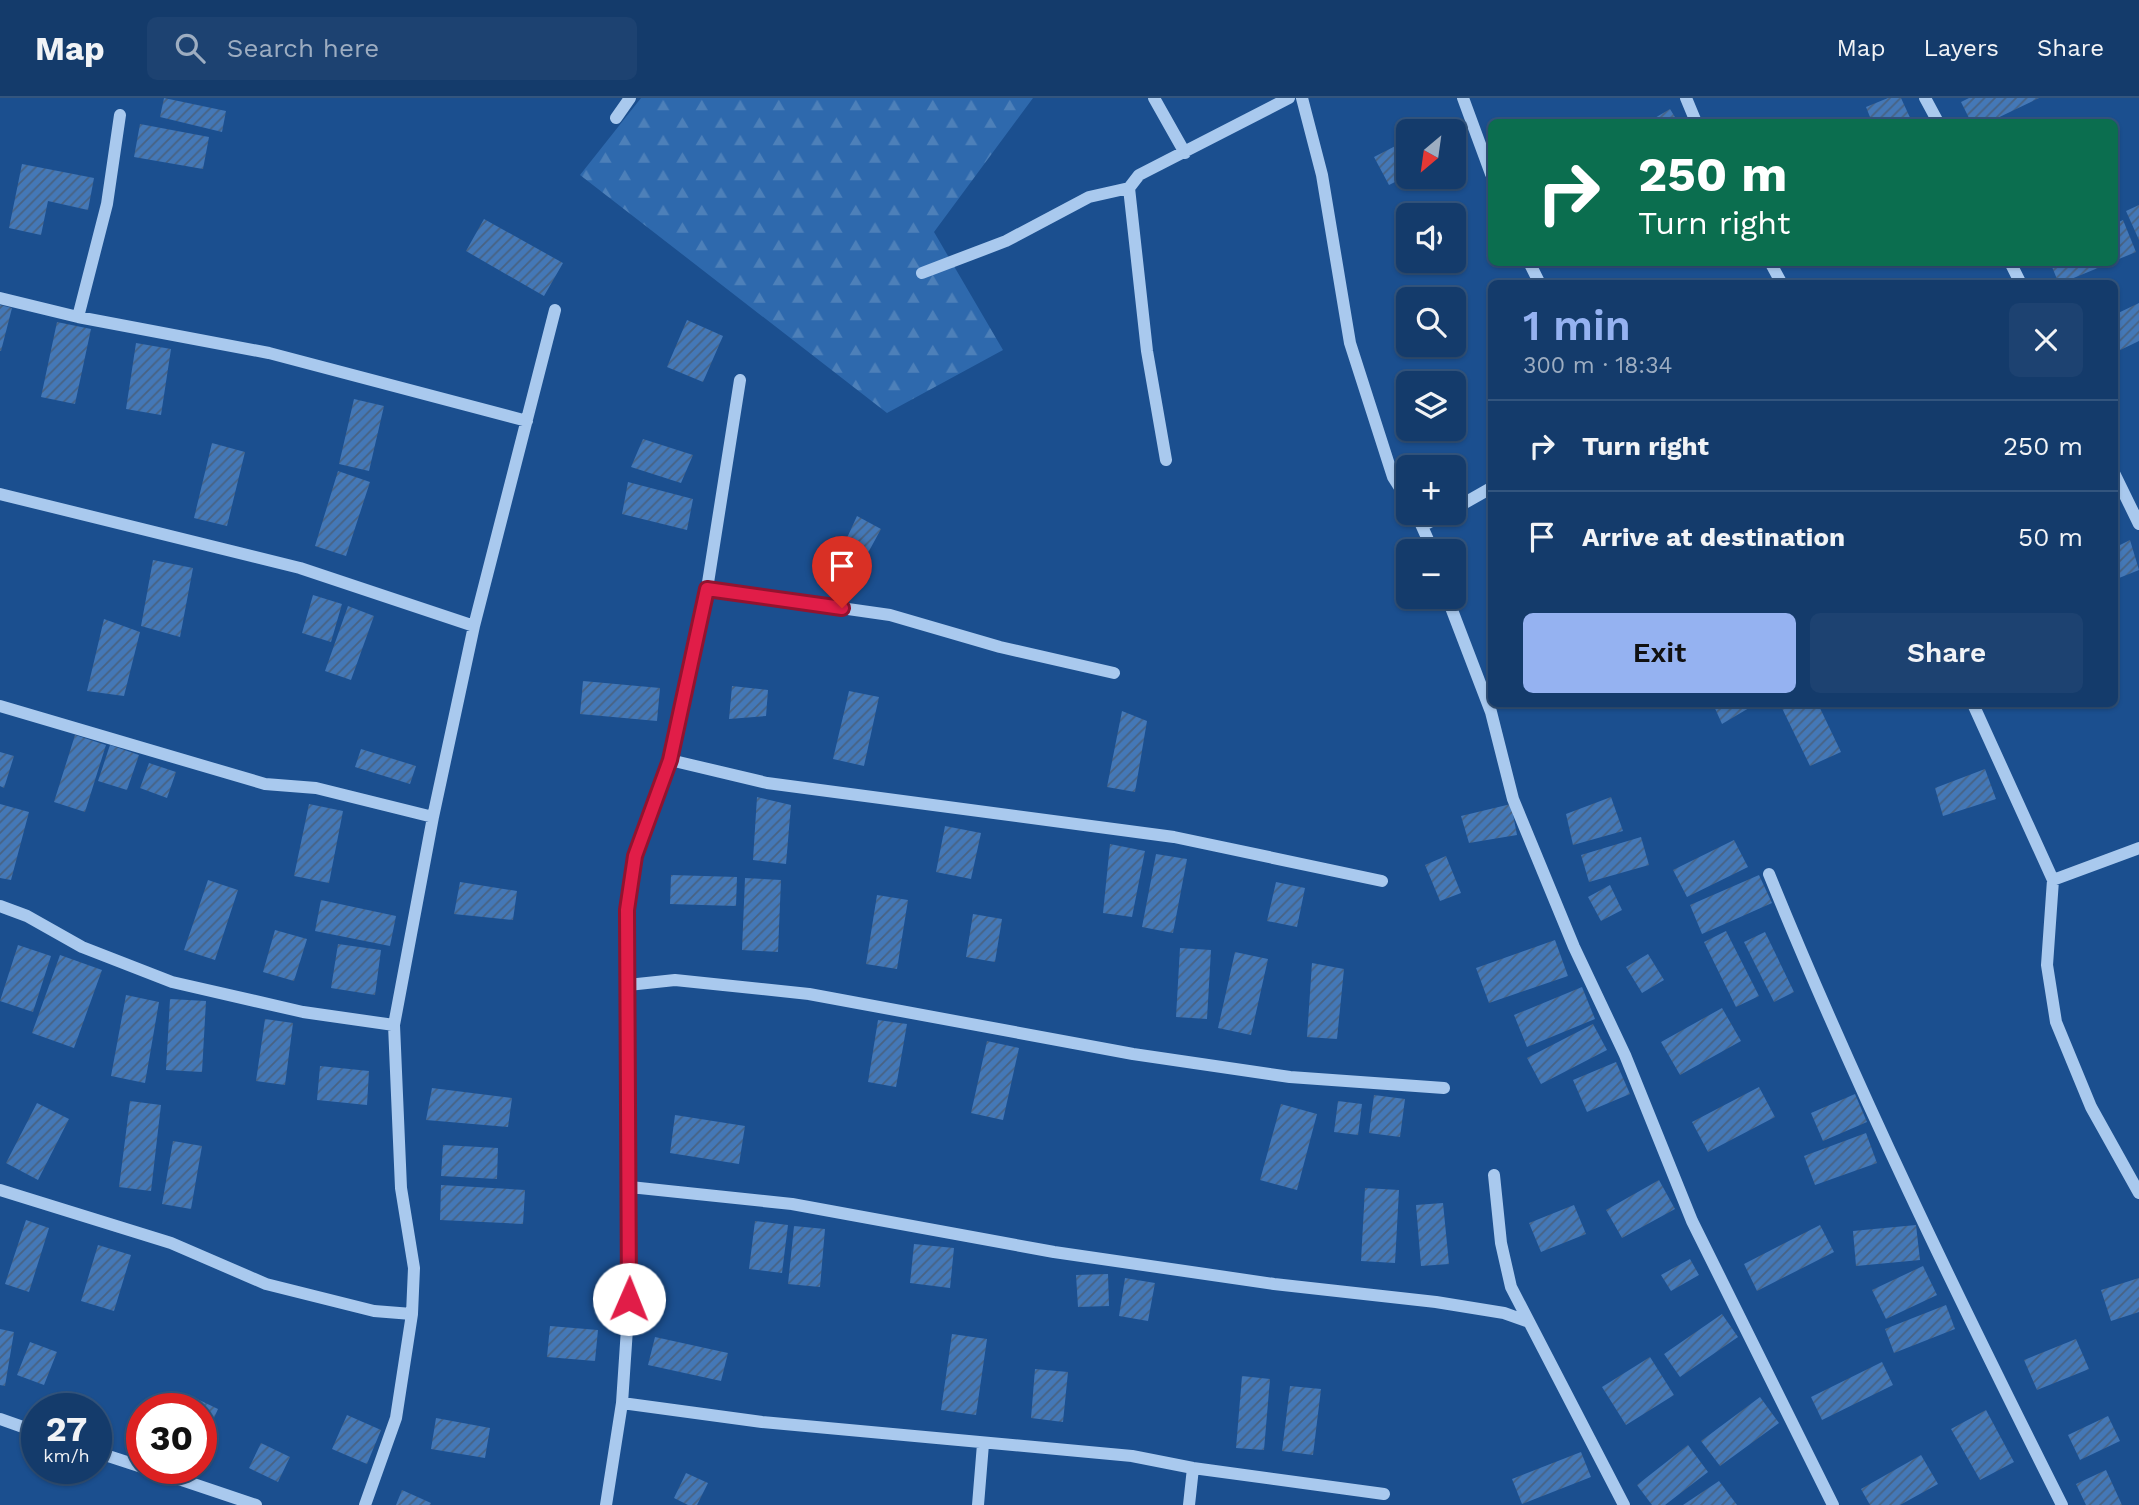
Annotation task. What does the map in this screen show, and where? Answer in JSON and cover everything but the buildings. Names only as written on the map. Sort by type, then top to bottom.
[{"type":"street","points":[[616,118],[630,98]]},
{"type":"street","points":[[1154,98],[1185,153]]},
{"type":"street","points":[[922,273],[1006,241],[1088,197],[1129,188],[1139,175],[1289,98]]},
{"type":"street","points":[[1302,98],[1322,175],[1350,343],[1396,482]]},
{"type":"street","points":[[1463,98],[1488,166]]},
{"type":"street","points":[[1686,98],[1695,119]]},
{"type":"street","points":[[1925,98],[1936,119]]},
{"type":"street","points":[[78,317],[107,204],[120,115]]},
{"type":"street","points":[[1129,188],[1147,351],[1166,460]]},
{"type":"street","points":[[0,298],[78,317],[269,353],[527,421]]},
{"type":"street","points":[[365,1505],[396,1418],[412,1314],[414,1268],[401,1188],[394,1025],[433,817],[474,626],[555,310]]},
{"type":"street","points":[[606,1505],[622,1403],[629,1299],[627,910],[635,856],[670,760],[707,589],[740,380]]},
{"type":"street","points":[[2118,480],[2139,524]]},
{"type":"street","points":[[1466,502],[1488,490]]},
{"type":"street","points":[[0,494],[300,568],[474,626]]},
{"type":"street","points":[[1424,525],[1429,539]]},
{"type":"street","points":[[707,589],[890,615],[1000,647],[1114,673]]},
{"type":"street","points":[[1452,609],[1488,704]]},
{"type":"street","points":[[0,706],[265,784],[316,788],[433,817]]},
{"type":"street","points":[[1489,707],[1513,799],[1574,947],[1625,1055],[1692,1220],[1833,1505]]},
{"type":"street","points":[[1974,707],[2053,880],[2047,965],[2056,1022],[2091,1107],[2139,1193]]},
{"type":"street","points":[[670,760],[766,783],[1174,837],[1382,881]]},
{"type":"street","points":[[2053,880],[2139,848]]},
{"type":"street","points":[[1769,874],[1804,960],[1979,1339],[2062,1505]]},
{"type":"street","points":[[0,906],[27,916],[82,947],[172,982],[303,1012],[394,1025]]},
{"type":"street","points":[[628,985],[675,980],[809,994],[1146,1056],[1290,1077],[1444,1088]]},
{"type":"street","points":[[1494,1175],[1501,1243],[1511,1287],[1624,1505]]},
{"type":"street","points":[[630,1187],[792,1204],[1054,1252],[1274,1284],[1436,1302],[1504,1313],[1529,1322]]},
{"type":"street","points":[[0,1190],[172,1243],[266,1284],[374,1311],[412,1314]]},
{"type":"street","points":[[622,1403],[762,1422],[1132,1456],[1193,1468],[1384,1494]]},
{"type":"street","points":[[0,1419],[21,1426]]},
{"type":"street","points":[[978,1505],[983,1444]]},
{"type":"street","points":[[1189,1505],[1193,1468]]},
{"type":"street","points":[[192,1484],[256,1505]]},
{"type":"green space","points":[[641,98],[1033,98],[934,232],[1003,350],[887,413],[580,175]]},
{"type":"route","points":[[629,1299],[627,910],[635,856],[670,760],[707,589],[842,608]]}]
